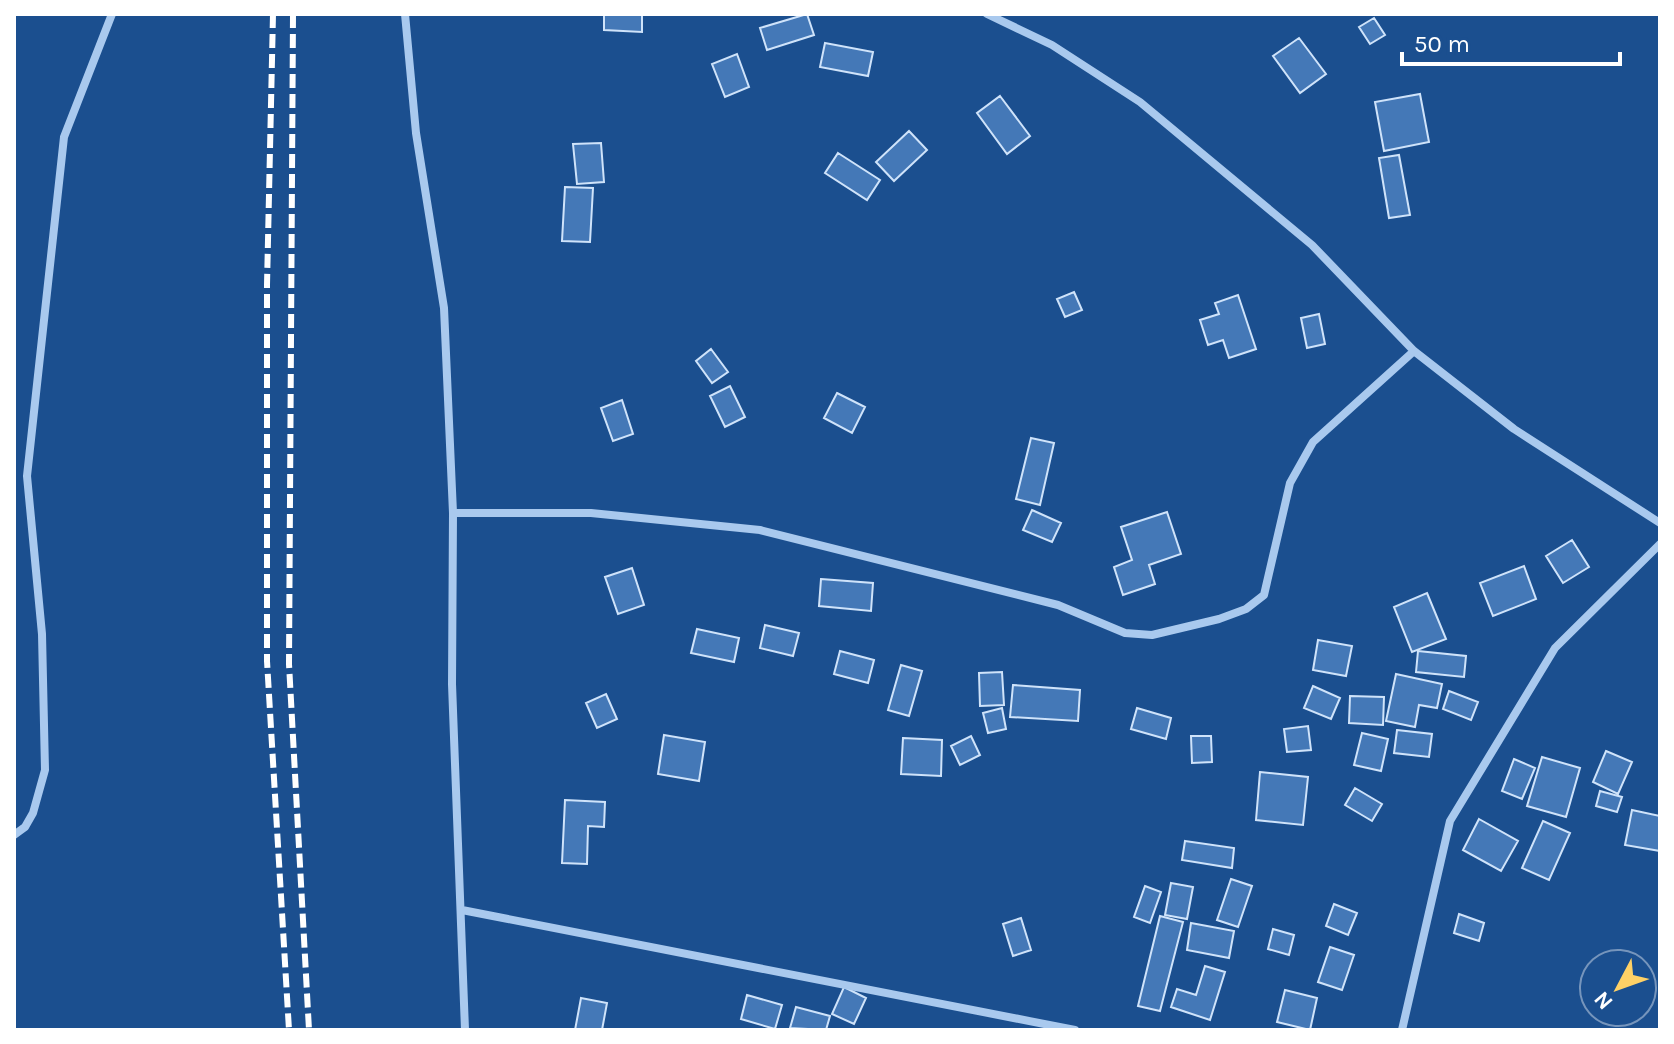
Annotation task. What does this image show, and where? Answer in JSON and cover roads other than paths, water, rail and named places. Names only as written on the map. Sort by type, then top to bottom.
[{"type":"street","points":[[14,835],[25,827],[33,813],[45,770],[42,634],[27,476],[64,137],[112,14]]},
{"type":"street","points":[[405,14],[416,133],[444,308],[453,513],[452,684],[465,1030]]},
{"type":"street","points":[[987,14],[1052,45],[1140,102],[1312,245],[1414,351],[1514,429],[1660,523]]},
{"type":"street","points":[[453,513],[591,513],[760,530],[1058,605],[1125,633],[1152,635],[1219,619],[1246,609],[1264,595],[1290,483],[1313,442],[1414,351]]},
{"type":"street","points":[[1402,1030],[1450,821],[1555,648],[1660,544]]},
{"type":"street","points":[[462,910],[1075,1030]]},
{"type":"railway","points":[[273,14],[267,285],[267,661],[289,1030]]},
{"type":"railway","points":[[293,14],[289,664],[309,1030]]}]
